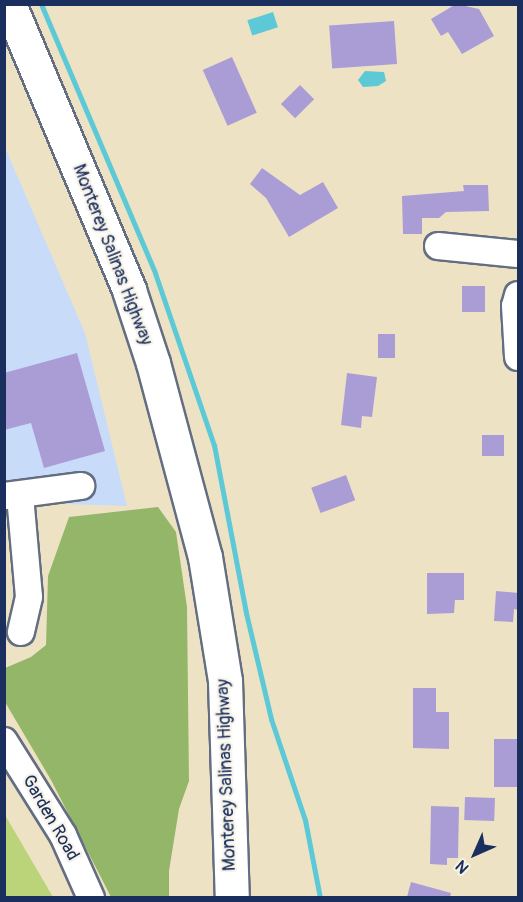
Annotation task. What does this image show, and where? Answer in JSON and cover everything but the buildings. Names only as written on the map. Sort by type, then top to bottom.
[{"type":"highway","name":"Monterey Salinas Highway","points":[[9,4],[129,290],[156,373],[191,513],[205,557],[225,681],[232,897]]},
{"type":"highway","name":"Monterey Salinas Highway","points":[[191,513],[210,665],[213,897]]},
{"type":"street","points":[[438,246],[519,254]]},
{"type":"street","points":[[519,295],[515,306],[519,357]]},
{"type":"street","points":[[21,632],[29,597],[12,496],[81,486]]},
{"type":"street","name":"Garden Road","points":[[4,741],[63,835],[91,897]]},
{"type":"shaded area","points":[[4,145],[85,333],[127,506],[5,502]]},
{"type":"green space","points":[[158,507],[176,532],[187,607],[189,781],[179,809],[169,871],[169,897],[111,897],[51,780],[5,702],[5,668],[31,657],[46,645],[48,576],[69,517]]},
{"type":"green space","points":[[5,815],[53,897],[5,897]]},
{"type":"water","points":[[273,12],[278,27],[252,36],[247,20]]},
{"type":"water","points":[[365,71],[384,72],[386,81],[378,86],[363,87],[358,80]]},
{"type":"waterway","points":[[41,4],[155,273],[214,445],[246,613],[271,719],[305,820],[320,898]]}]
